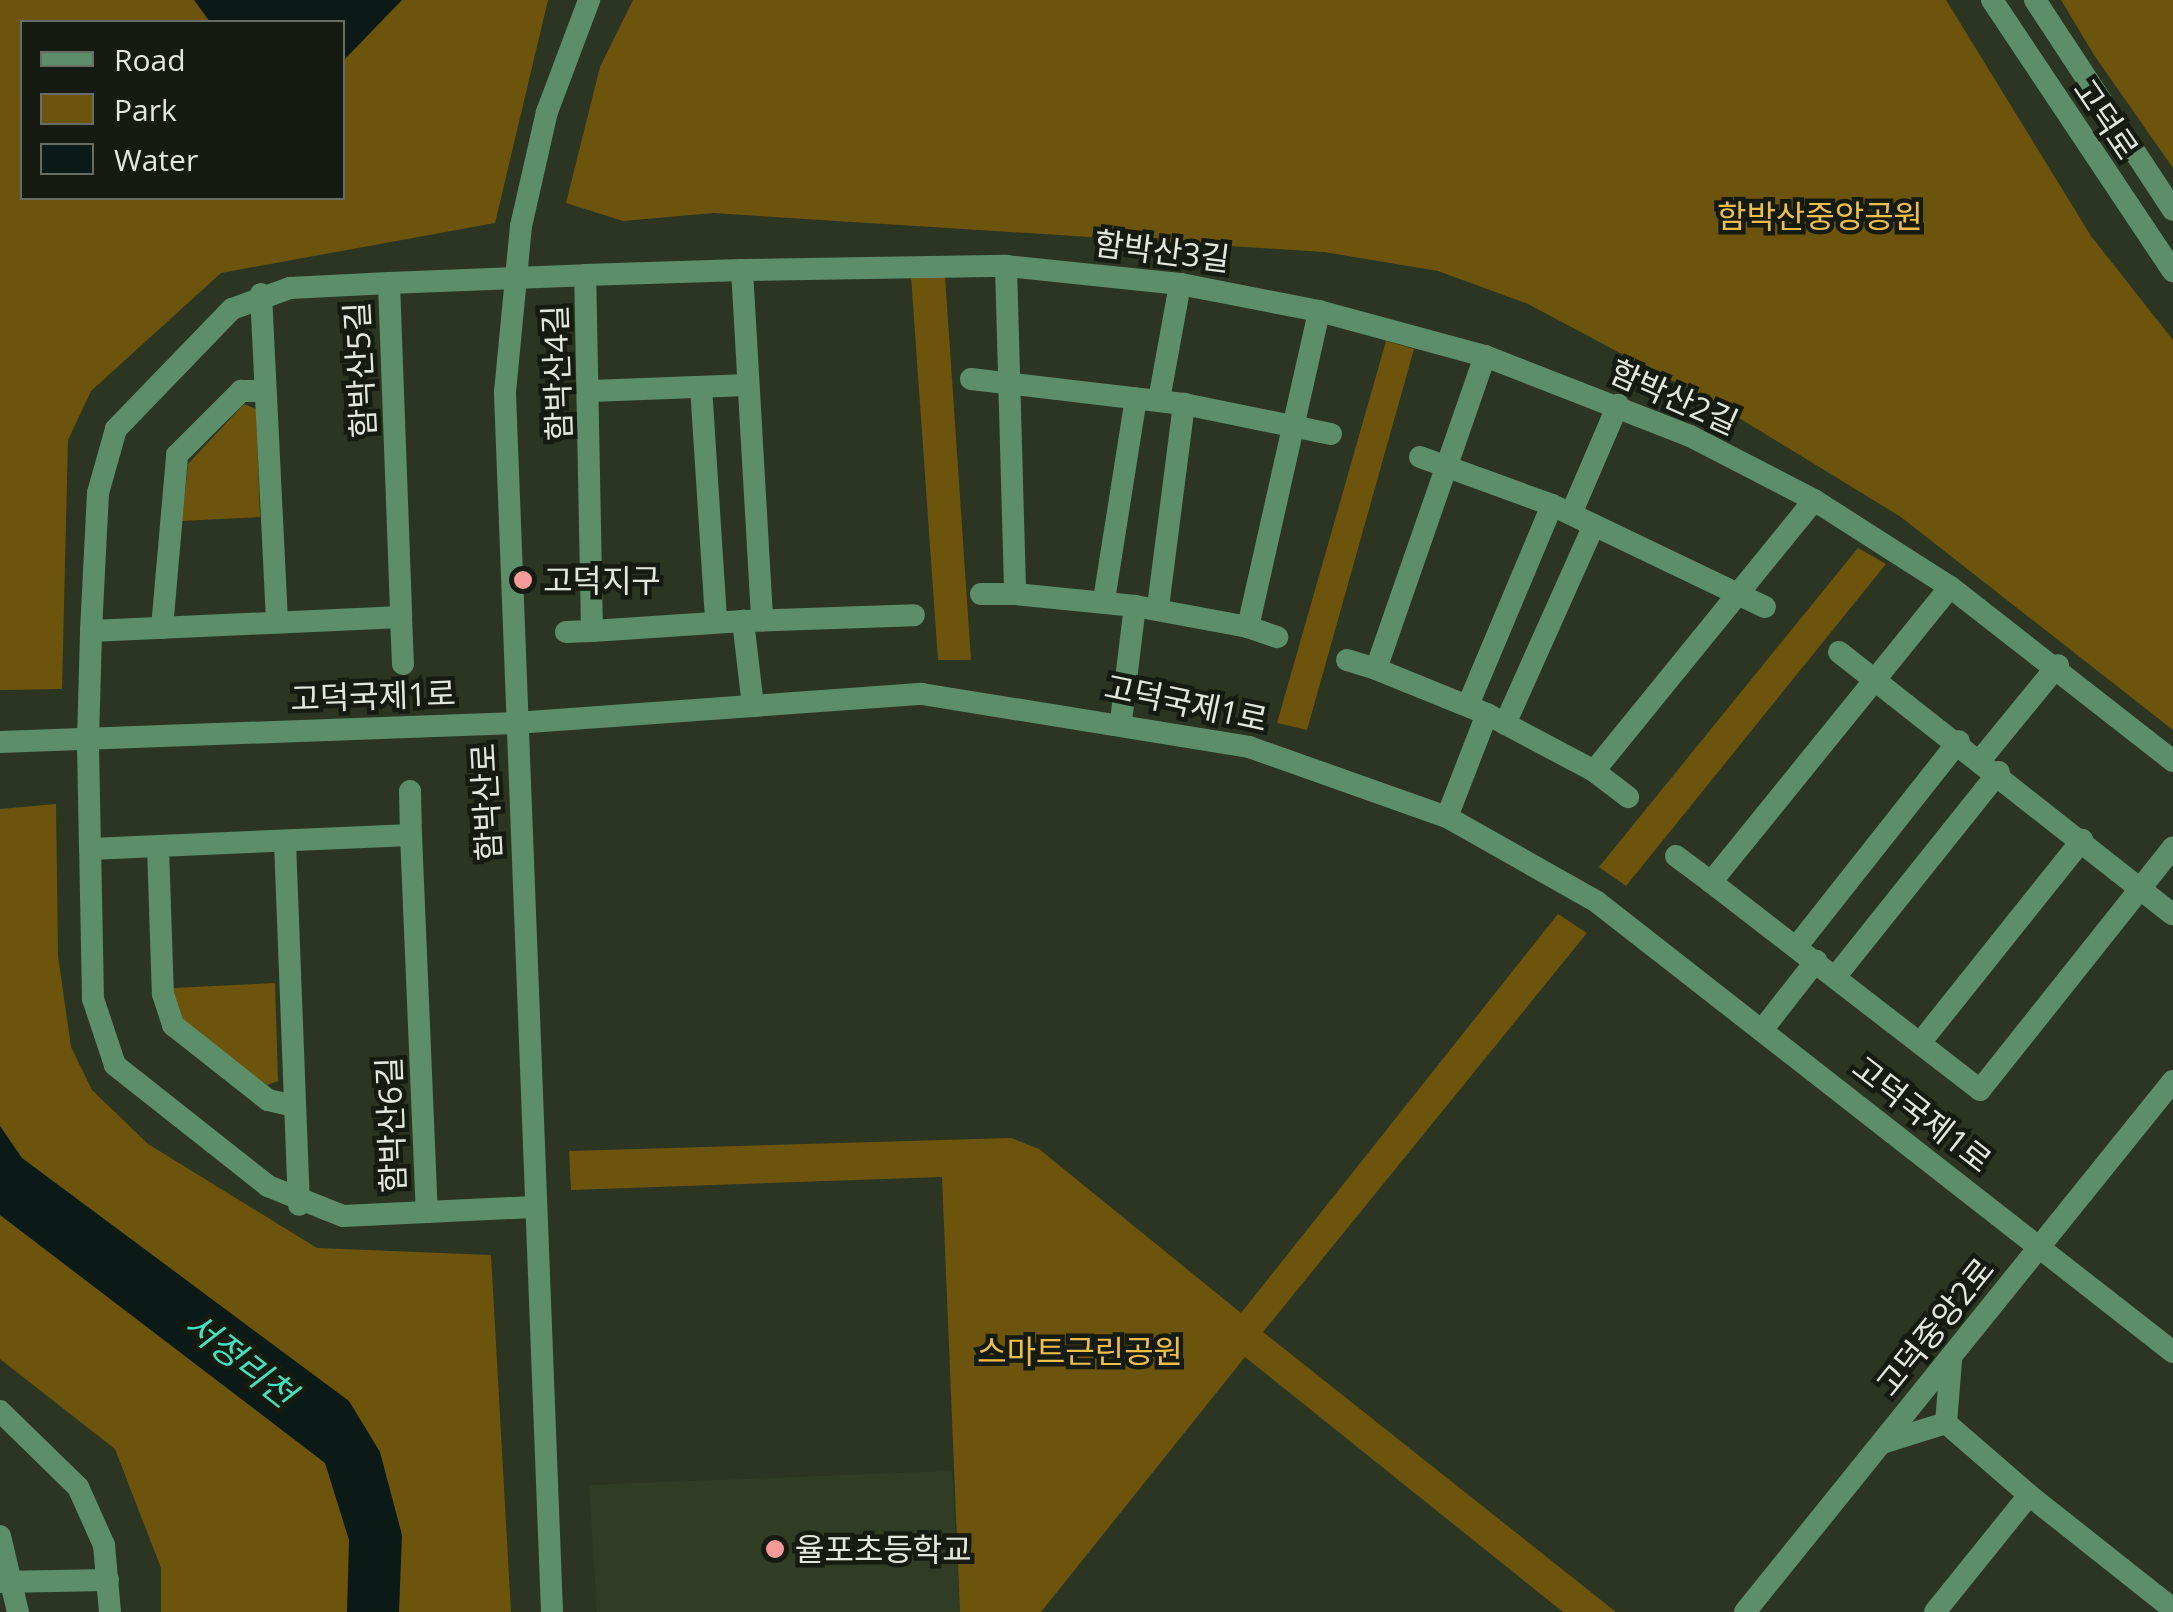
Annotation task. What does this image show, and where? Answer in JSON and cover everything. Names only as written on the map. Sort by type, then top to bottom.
[{"type":"street","name":"함박산로","points":[[552,1612],[533,1208],[505,392],[514,278],[547,112],[589,0]]},
{"type":"street","name":"고덕로","points":[[1992,0],[2173,271]]},
{"type":"street","name":"고덕로","points":[[2036,0],[2173,210]]},
{"type":"street","points":[[1006,266],[1015,594]]},
{"type":"street","name":"함박산3길","points":[[742,270],[1006,266],[1180,284],[1319,311],[1485,356]]},
{"type":"street","points":[[742,270],[754,706]]},
{"type":"street","name":"함박산4길","points":[[592,631],[586,275],[742,270]]},
{"type":"street","points":[[389,283],[586,275]]},
{"type":"street","name":"함박산5길","points":[[88,740],[98,493],[116,429],[213,324],[262,294],[389,283],[403,664]]},
{"type":"street","points":[[1104,600],[1147,400],[1180,284]]},
{"type":"street","points":[[262,294],[277,623]]},
{"type":"street","points":[[1248,627],[1319,311]]},
{"type":"street","points":[[1376,669],[1485,356]]},
{"type":"street","name":"함박산2길","points":[[1485,356],[1618,405],[1814,500],[1950,587],[2058,665],[2173,760]]},
{"type":"street","points":[[971,380],[1184,404],[1331,434]]},
{"type":"street","points":[[590,391],[748,385]]},
{"type":"street","points":[[701,387],[716,622]]},
{"type":"street","points":[[162,628],[177,455],[241,391],[265,391]]},
{"type":"street","points":[[1121,721],[1147,606],[1184,404]]},
{"type":"street","points":[[1447,817],[1561,510],[1618,405]]},
{"type":"street","points":[[1420,457],[1561,510],[1764,607]]},
{"type":"street","points":[[1594,771],[1814,500]]},
{"type":"street","points":[[1486,714],[1594,525]]},
{"type":"street","points":[[1711,882],[1950,587]]},
{"type":"street","points":[[981,594],[1147,606],[1248,627],[1277,637]]},
{"type":"street","points":[[566,632],[914,614]]},
{"type":"street","points":[[91,631],[401,618]]},
{"type":"street","points":[[1839,652],[1990,765],[2172,914]]},
{"type":"street","points":[[1347,660],[1486,714],[1594,771],[1628,797]]},
{"type":"street","points":[[1836,976],[2058,665]]},
{"type":"street","name":"고덕국제1로","points":[[3,742],[515,723],[922,694],[1121,721],[1249,747],[1447,817],[1597,902],[2173,1352]]},
{"type":"street","name":"함박산6길","points":[[88,740],[94,998],[116,1065],[299,1205],[343,1216],[427,1212],[410,791]]},
{"type":"street","points":[[1797,946],[1959,741]]},
{"type":"street","points":[[90,849],[411,835]]},
{"type":"street","points":[[1920,1042],[2082,840]]},
{"type":"street","points":[[285,842],[299,1205]]},
{"type":"street","points":[[1676,856],[1980,1090],[2173,847]]},
{"type":"street","points":[[158,848],[163,994],[172,1025],[268,1100],[294,1106]]},
{"type":"street","points":[[1762,1030],[1816,961]]},
{"type":"street","name":"고덕중앙2로","points":[[1745,1612],[2173,1081]]},
{"type":"street","points":[[427,1212],[533,1208]]},
{"type":"street","points":[[1946,1423],[1951,1361]]},
{"type":"street","points":[[0,1411],[78,1487],[108,1580],[110,1612]]},
{"type":"street","points":[[1882,1443],[1946,1423]]},
{"type":"street","points":[[1946,1423],[2029,1495],[2173,1609]]},
{"type":"street","points":[[1935,1612],[2029,1495]]},
{"type":"street","points":[[0,1536],[18,1612]]},
{"type":"street","points":[[9,1582],[108,1580]]},
{"type":"shaded area","name":"율포초등학교","points":[[952,1471],[960,1612],[597,1612],[589,1485]]},
{"type":"green space","points":[[0,0],[548,0],[495,223],[221,273],[91,391],[68,440],[62,689],[0,690]]},
{"type":"green space","name":"함박산중앙공원","points":[[633,0],[1946,0],[2091,236],[2173,340],[2173,730],[1901,517],[1716,404],[1528,304],[1438,271],[1324,252],[713,213],[623,221],[566,203],[600,67]]},
{"type":"green space","points":[[2061,0],[2173,0],[2173,168],[2094,55]]},
{"type":"green space","points":[[911,276],[945,276],[971,660],[938,660]]},
{"type":"green space","points":[[1386,341],[1414,349],[1307,730],[1277,723]]},
{"type":"green space","points":[[244,404],[256,409],[260,517],[182,521],[188,464]]},
{"type":"green space","points":[[1858,548],[1886,564],[1626,886],[1599,867]]},
{"type":"green space","points":[[56,804],[58,956],[71,1047],[92,1090],[148,1144],[317,1248],[491,1255],[511,1612],[161,1612],[161,1568],[115,1449],[0,1359],[0,809]]},
{"type":"green space","name":"스마트근린공원","points":[[1558,914],[1587,933],[1263,1332],[1616,1612],[1563,1612],[1245,1357],[1041,1612],[960,1612],[942,1177],[571,1190],[569,1151],[1011,1138],[1039,1149],[1241,1313]]},
{"type":"green space","points":[[275,983],[278,1081],[267,1085],[181,1021],[173,988]]},
{"type":"water","points":[[194,0],[402,0],[345,59],[345,20],[209,20]]},
{"type":"water","name":"서정리천","points":[[0,1126],[22,1158],[349,1401],[380,1452],[402,1535],[399,1612],[347,1612],[349,1540],[325,1463],[0,1215]]},
{"type":"place","name":"고덕지구","points":[[523,580]]},
{"type":"place","name":"율포초등학교","points":[[775,1549]]}]
